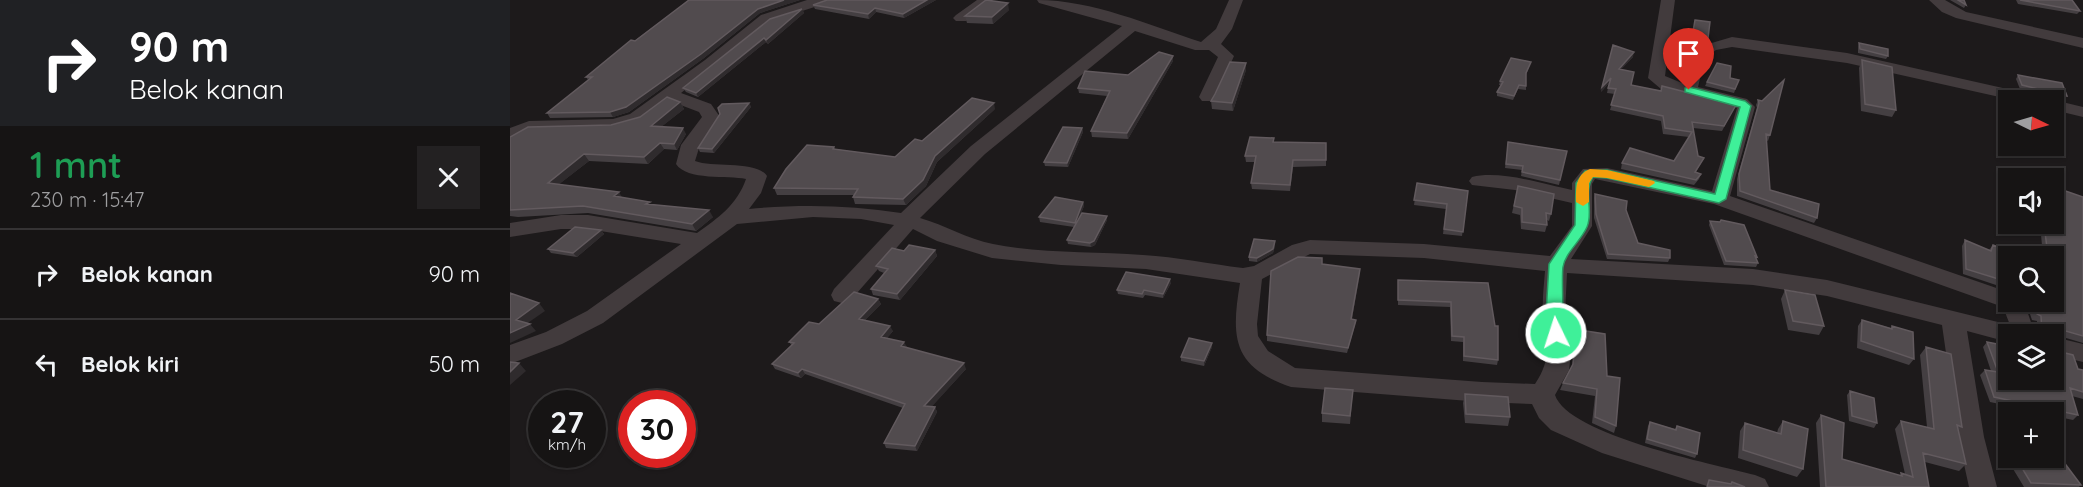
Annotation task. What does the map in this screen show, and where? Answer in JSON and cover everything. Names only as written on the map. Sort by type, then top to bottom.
[{"type":"street","points":[[510,139],[517,131],[529,126],[598,125],[627,121],[643,114],[766,18],[822,0]]},
{"type":"street","points":[[961,18],[986,0]]},
{"type":"street","points":[[1044,0],[1089,11],[1193,46],[1212,44],[1224,31],[1236,0]]},
{"type":"street","points":[[1668,0],[1656,78],[1667,85],[1746,106],[1719,199]]},
{"type":"street","points":[[1936,0],[1947,9],[1961,15],[2083,44]]},
{"type":"street","points":[[843,295],[908,221],[978,150],[1133,25]]},
{"type":"street","points":[[1689,90],[1694,60],[1703,51],[1716,44],[1732,42],[1847,58],[1998,92]]},
{"type":"street","points":[[1208,97],[1226,56],[1212,44]]},
{"type":"street","points":[[510,355],[554,338],[595,317],[732,219],[751,193],[757,176],[746,173],[700,171],[685,164],[691,144],[711,117],[705,108],[669,95]]},
{"type":"street","points":[[2064,107],[2083,112]]},
{"type":"street","points":[[1542,394],[1557,370],[1559,353],[1554,314],[1556,264],[1582,226],[1582,183],[1590,173],[1607,174],[1719,199],[1998,297]]},
{"type":"street","points":[[1479,181],[1515,184],[1582,199]]},
{"type":"street","points":[[732,219],[813,211],[861,213],[908,221],[931,228],[944,236],[992,251],[1061,258],[1146,262],[1243,276],[1310,247],[1424,251],[1556,264],[1754,277],[1827,288],[1998,330]]},
{"type":"street","points":[[510,230],[561,222],[588,222],[702,241]]},
{"type":"street","points":[[1252,274],[1247,342],[1266,366],[1291,377],[1482,392],[1542,394]]},
{"type":"street","points":[[1953,319],[1971,437],[1983,487]]},
{"type":"street","points":[[2064,348],[2083,353]]},
{"type":"street","points":[[1542,394],[1549,412],[1582,434],[1673,466],[1755,487]]},
{"type":"building","points":[[689,0],[784,0],[758,9],[701,54],[626,107],[610,112],[547,113],[592,77],[586,77],[631,40],[635,41]]},
{"type":"building","points":[[827,0],[927,0],[903,14],[875,8],[868,14],[813,5]]},
{"type":"building","points":[[986,0],[1008,3],[992,17],[965,16]]},
{"type":"building","points":[[2020,0],[2072,0],[2080,11]]},
{"type":"building","points":[[802,9],[766,40],[764,38],[696,93],[683,88],[770,19]]},
{"type":"building","points":[[1695,20],[1710,22],[1708,38],[1696,44],[1691,43]]},
{"type":"building","points":[[1859,43],[1888,49],[1888,56],[1860,49]]},
{"type":"building","points":[[1613,45],[1634,52],[1619,69],[1634,72],[1631,85],[1661,91],[1662,86],[1736,105],[1724,126],[1692,122],[1698,156],[1704,158],[1695,172],[1701,174],[1696,180],[1622,163],[1630,148],[1674,161],[1692,132],[1665,128],[1663,116],[1611,105],[1616,89],[1608,88],[1611,78],[1602,87]]},
{"type":"building","points":[[1159,52],[1173,56],[1127,133],[1091,131],[1110,91],[1078,88],[1085,71],[1128,75]]},
{"type":"building","points":[[1511,58],[1531,62],[1526,73],[1526,86],[1519,85],[1514,96],[1497,92]]},
{"type":"building","points":[[1862,60],[1892,67],[1896,110],[1865,104]]},
{"type":"building","points":[[1230,62],[1246,63],[1232,103],[1211,101],[1215,94]]},
{"type":"building","points":[[1717,63],[1731,66],[1730,78],[1739,80],[1735,89],[1707,82]]},
{"type":"building","points":[[2018,75],[2062,83],[2067,96],[2064,95],[2064,90],[2042,90],[2022,85]]},
{"type":"building","points":[[1784,80],[1770,135],[1766,134],[1770,190],[1819,204],[1817,218],[1740,191],[1739,174],[1758,100],[1762,101]]},
{"type":"building","points":[[667,97],[680,102],[651,126],[683,128],[674,144],[660,143],[644,157],[584,154],[548,183],[619,192],[614,196],[650,202],[646,204],[709,210],[692,224],[583,206],[510,210],[510,137],[528,127],[611,125],[640,117]]},
{"type":"building","points":[[972,98],[994,103],[935,156],[923,180],[903,199],[853,197],[858,189],[774,188],[786,169],[807,145],[895,157],[915,139],[922,141]]},
{"type":"building","points":[[749,103],[712,149],[698,148],[720,114],[718,108],[722,104]]},
{"type":"building","points":[[1063,127],[1082,128],[1067,163],[1044,162]]},
{"type":"building","points":[[1250,137],[1274,138],[1273,142],[1326,143],[1326,160],[1293,160],[1290,185],[1251,183],[1256,156],[1245,156]]},
{"type":"building","points":[[1508,142],[1567,151],[1560,180],[1522,172],[1523,166],[1506,164]]},
{"type":"building","points":[[1417,183],[1468,191],[1463,232],[1444,229],[1447,204],[1414,200]]},
{"type":"building","points":[[1518,186],[1554,194],[1551,214],[1546,213],[1547,225],[1522,222],[1522,208],[1514,206]]},
{"type":"building","points":[[2064,190],[2083,197],[2083,336],[2064,330],[2064,324],[2041,324],[2041,316],[2036,312],[2064,312],[2064,246],[2047,246],[2045,234],[2064,234]]},
{"type":"building","points":[[1595,194],[1627,201],[1626,210],[1638,243],[1670,250],[1670,258],[1608,254],[1596,214]]},
{"type":"building","points":[[1055,197],[1083,202],[1075,223],[1039,217]]},
{"type":"building","points":[[1082,213],[1107,216],[1094,241],[1090,243],[1067,240]]},
{"type":"building","points":[[1721,220],[1744,225],[1758,263],[1726,261],[1710,221],[1720,222]]},
{"type":"building","points":[[575,227],[601,230],[573,253],[548,249]]},
{"type":"building","points":[[1254,239],[1275,241],[1273,249],[1257,258],[1249,257]]},
{"type":"building","points":[[1965,240],[1991,251],[1993,245],[1998,247],[1998,279],[1966,269]]},
{"type":"building","points":[[909,245],[935,250],[897,294],[871,289],[888,269],[876,266],[892,248],[904,251]]},
{"type":"building","points":[[1298,257],[1322,258],[1322,264],[1360,269],[1351,319],[1356,320],[1348,348],[1267,335],[1271,271]]},
{"type":"building","points":[[1126,272],[1170,279],[1163,294],[1144,290],[1142,294],[1117,290]]},
{"type":"building","points":[[1398,280],[1488,283],[1495,326],[1498,326],[1498,360],[1464,356],[1464,337],[1452,336],[1451,302],[1398,300]]},
{"type":"building","points":[[1785,290],[1815,295],[1824,326],[1793,321]]},
{"type":"building","points":[[854,292],[878,299],[859,319],[890,326],[881,337],[904,342],[901,346],[964,363],[924,406],[935,407],[915,446],[884,443],[905,404],[802,369],[798,373],[772,364],[794,343],[789,342],[809,322],[819,324]]},
{"type":"building","points":[[510,293],[539,303],[516,320],[530,324],[510,333]]},
{"type":"building","points":[[1862,320],[1892,329],[1892,326],[1913,332],[1914,359],[1861,341]]},
{"type":"building","points":[[1573,329],[1605,334],[1607,376],[1620,378],[1616,426],[1595,417],[1597,389],[1563,383],[1573,364],[1575,346]]},
{"type":"building","points":[[1189,338],[1212,343],[1204,361],[1181,357]]},
{"type":"building","points":[[1987,342],[1998,344],[1998,372]]},
{"type":"building","points":[[1926,347],[1951,354],[1962,427],[1957,425],[1966,464],[1923,453],[1929,487],[1826,487],[1821,415],[1844,423],[1842,459],[1913,477],[1901,421],[1934,429]]},
{"type":"building","points":[[2064,353],[2073,355],[2078,369],[2083,370],[2083,392],[2070,388],[2078,415],[2064,412],[2064,402],[2017,402],[1994,397],[1985,370],[1998,372],[1998,390],[2064,390]]},
{"type":"building","points":[[510,362],[519,363],[510,372]]},
{"type":"building","points":[[1325,388],[1353,390],[1350,416],[1322,413]]},
{"type":"building","points":[[1850,391],[1874,398],[1877,423],[1852,416]]},
{"type":"building","points":[[1465,394],[1508,397],[1510,417],[1466,414]]},
{"type":"building","points":[[1783,421],[1808,429],[1803,469],[1743,450],[1745,423],[1781,434]]},
{"type":"building","points":[[1650,422],[1676,430],[1677,426],[1700,433],[1697,454],[1647,439]]},
{"type":"building","points":[[2064,462],[2081,485],[2031,483],[2022,468],[2064,468]]},
{"type":"building","points":[[1709,480],[1731,484],[1732,482],[1745,487],[1707,487]]},
{"type":"slow traffic","points":[[1583,202],[1582,183],[1590,173],[1607,174],[1649,183]]},
{"type":"route","points":[[1556,333],[1554,314],[1556,264],[1582,226],[1582,183],[1590,173],[1607,174],[1719,199],[1746,106],[1689,90]]}]
